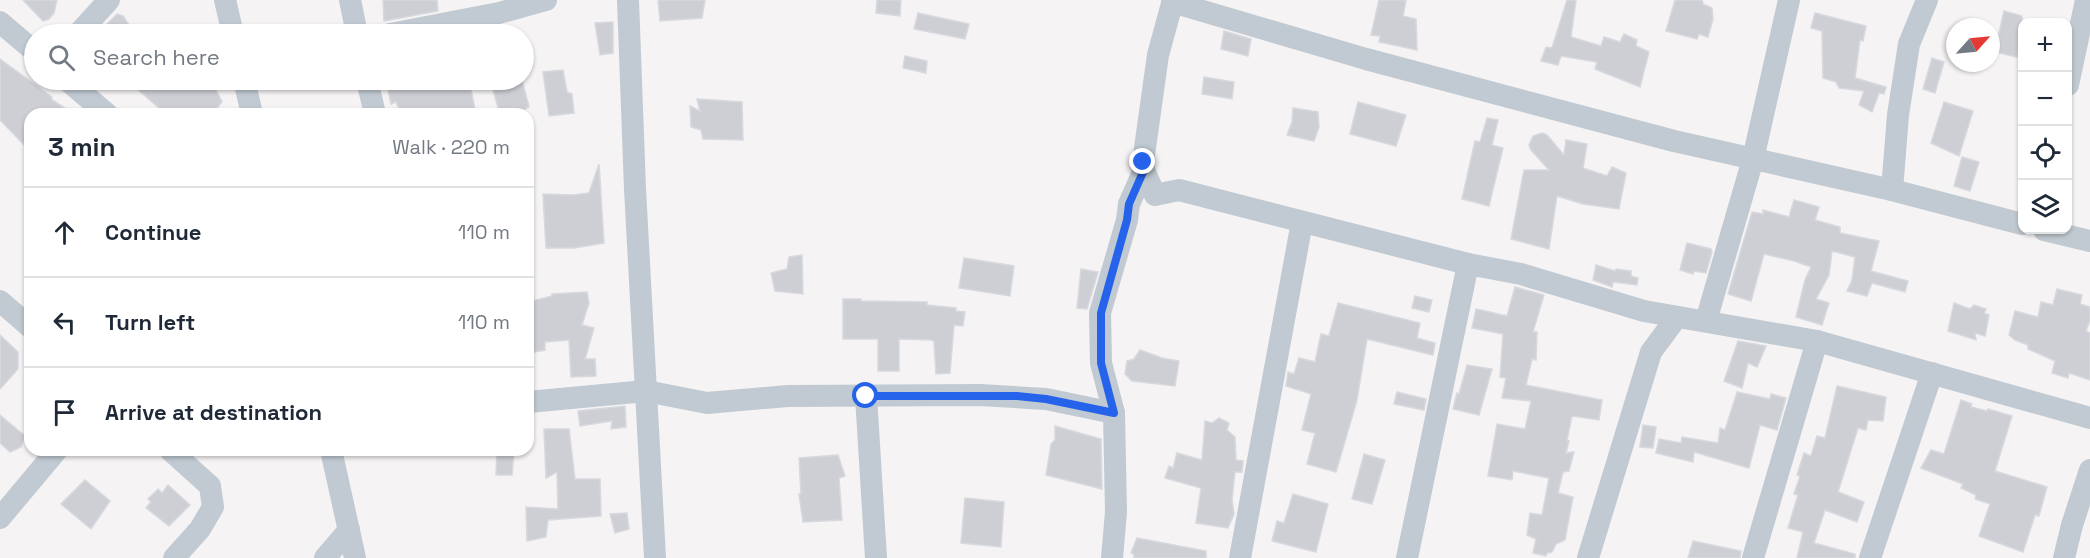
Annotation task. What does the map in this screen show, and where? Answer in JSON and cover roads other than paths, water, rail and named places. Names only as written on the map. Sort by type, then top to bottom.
[{"type":"street","points":[[87,24],[109,0]]},
{"type":"street","points":[[225,0],[231,24]]},
{"type":"street","points":[[350,0],[355,24]]},
{"type":"street","points":[[442,24],[499,13],[546,0]]},
{"type":"street","points":[[628,0],[652,558]]},
{"type":"street","points":[[1707,321],[1754,159],[1789,0]]},
{"type":"street","points":[[1892,190],[1898,115],[1909,44],[1927,0]]},
{"type":"street","points":[[2070,72],[2086,0]]},
{"type":"street","points":[[1155,195],[1143,162],[1158,55],[1173,1],[1366,59],[1674,141],[1892,190],[2018,223]]},
{"type":"street","points":[[0,22],[24,42]]},
{"type":"street","points":[[79,90],[100,108]]},
{"type":"street","points":[[246,90],[251,108]]},
{"type":"street","points":[[369,90],[374,108]]},
{"type":"street","points":[[1112,558],[1116,512],[1114,413],[1101,363],[1101,313],[1127,220],[1129,204],[1144,170]]},
{"type":"street","points":[[1127,220],[1155,195],[1179,190],[1468,264],[1521,274],[1644,311],[1816,341],[2090,418]]},
{"type":"street","points":[[1239,558],[1302,222]]},
{"type":"street","points":[[2061,234],[2090,241]]},
{"type":"street","points":[[1407,558],[1468,264]]},
{"type":"street","points":[[0,301],[24,322]]},
{"type":"street","points":[[1644,311],[1651,352]]},
{"type":"street","points":[[1588,558],[1651,352],[1677,317]]},
{"type":"street","points":[[1753,558],[1816,341]]},
{"type":"street","points":[[1870,558],[1932,373]]},
{"type":"street","points":[[534,401],[646,392],[707,403],[788,396],[1017,396],[1046,399],[1114,413]]},
{"type":"street","points":[[866,396],[876,558]]},
{"type":"street","points":[[0,518],[52,456]]},
{"type":"street","points":[[174,558],[200,529],[213,507],[210,486],[177,456]]},
{"type":"street","points":[[332,456],[355,558]]},
{"type":"street","points":[[2064,558],[2090,470]]},
{"type":"street","points":[[325,558],[349,530]]}]
